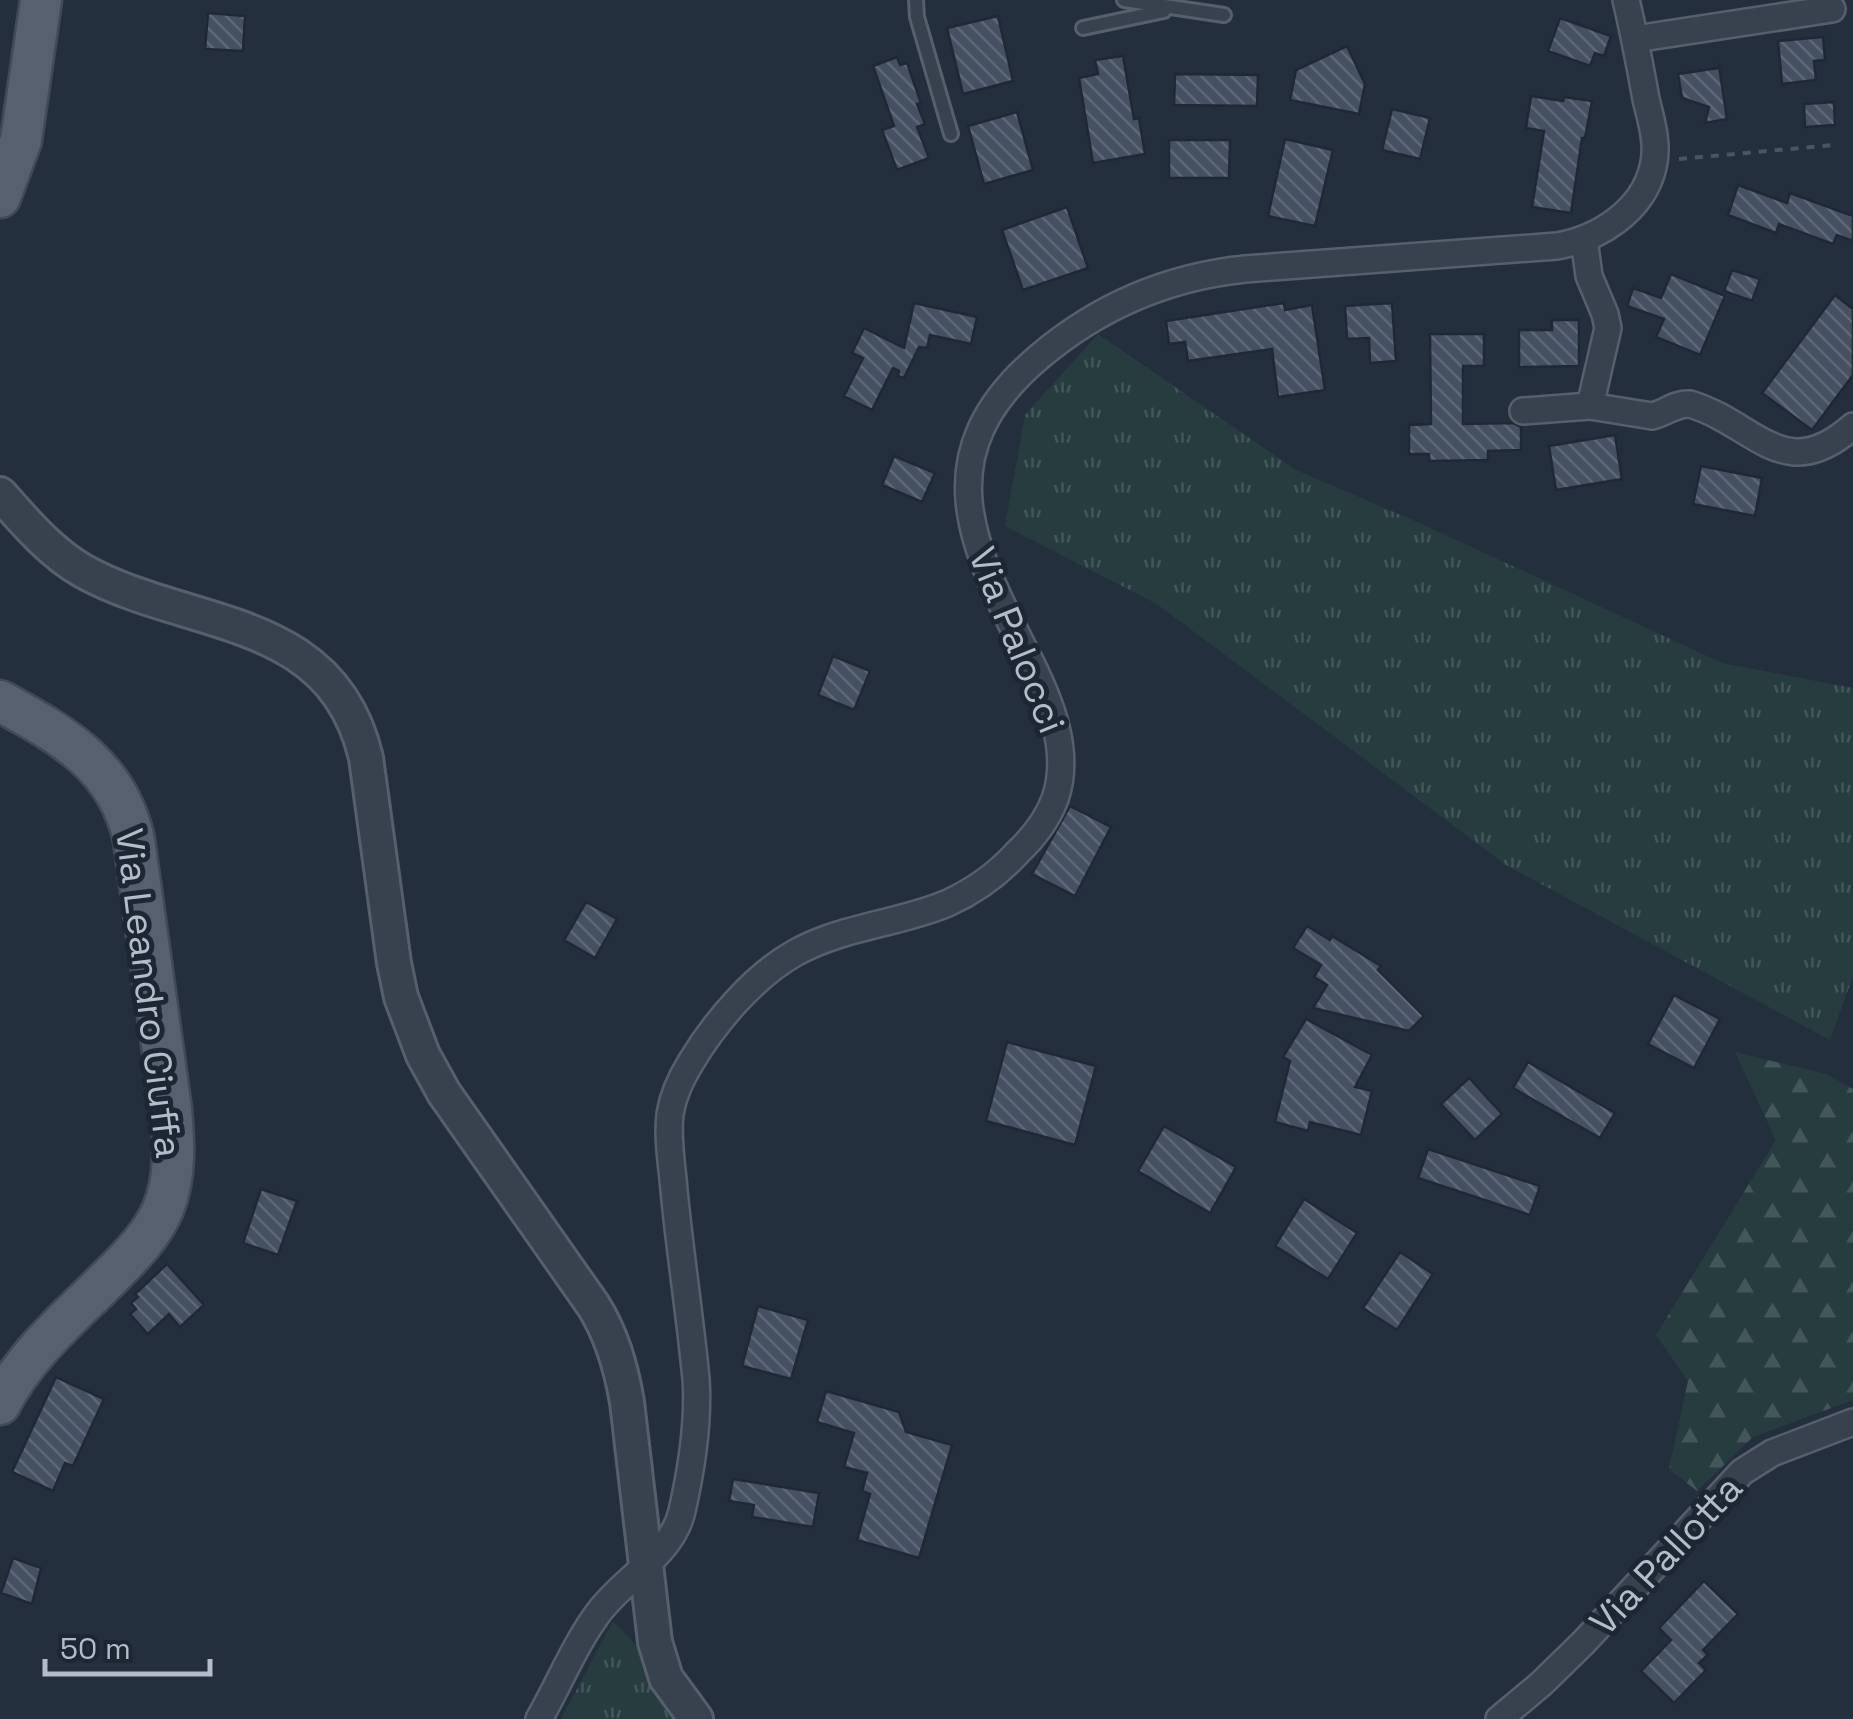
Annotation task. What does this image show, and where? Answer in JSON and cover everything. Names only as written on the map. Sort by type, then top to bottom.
[{"type":"main road","points":[[0,197],[23,131],[41,0]]},
{"type":"main road","name":"Via Leandro Ciuffa","points":[[0,702],[51,730],[85,755],[113,786],[128,818],[171,1109],[174,1156],[168,1195],[153,1227],[123,1264],[34,1353],[0,1404]]},
{"type":"street","points":[[1626,0],[1654,136],[1654,161]]},
{"type":"street","points":[[1635,38],[1832,9]]},
{"type":"street","name":"Via Palocci","points":[[539,1719],[595,1617],[670,1541],[677,1528],[696,1427],[696,1380],[669,1129],[672,1101],[682,1076],[727,1014],[770,970],[823,940],[925,911],[970,892],[1027,843],[1048,815],[1058,789],[1060,754],[1051,708],[988,576],[969,507],[968,469],[972,452],[982,424],[1000,397],[1030,364],[1082,325],[1130,298],[1190,278],[1264,267],[1547,247],[1584,239],[1611,224],[1635,202],[1646,186],[1654,161]]},
{"type":"street","points":[[1584,239],[1589,276],[1608,328],[1590,406]]},
{"type":"street","points":[[1522,411],[1590,406],[1652,416],[1680,404],[1695,405],[1774,447],[1799,453],[1814,451],[1853,426]]},
{"type":"street","points":[[0,494],[32,530],[74,565],[130,592],[206,614],[278,644],[318,671],[346,703],[366,758],[394,963],[408,1018],[444,1092],[608,1332],[621,1370],[660,1663],[696,1719]]},
{"type":"street","name":"Via Pallotta","points":[[1499,1719],[1584,1642],[1742,1472],[1772,1454],[1853,1422]]},
{"type":"lane","points":[[916,0],[917,18],[951,134]]},
{"type":"lane","points":[[1124,0],[1224,15]]},
{"type":"lane","points":[[1083,28],[1176,9]]},
{"type":"path","points":[[1654,161],[1834,145]]},
{"type":"green space","points":[[1098,334],[1296,470],[1722,663],[1853,688],[1853,976],[1830,1040],[1506,865],[1157,604],[1005,526],[1025,415]]},
{"type":"green space","points":[[1735,1052],[1826,1074],[1853,1089],[1853,1400],[1753,1437],[1697,1491],[1669,1469],[1688,1381],[1656,1335],[1776,1140]]},
{"type":"green space","points":[[613,1621],[642,1651],[678,1719],[561,1719]]},
{"type":"building","points":[[208,13],[245,16],[243,51],[205,49]]},
{"type":"building","points":[[998,16],[1013,81],[963,94],[947,28]]},
{"type":"building","points":[[1560,18],[1611,36],[1604,56],[1595,53],[1590,66],[1548,51]]},
{"type":"building","points":[[1823,37],[1825,60],[1814,61],[1816,80],[1782,84],[1778,41]]},
{"type":"building","points":[[1347,46],[1365,84],[1359,114],[1290,100],[1296,70]]},
{"type":"building","points":[[1123,56],[1134,119],[1139,118],[1145,154],[1093,163],[1079,78],[1098,74],[1095,60]]},
{"type":"building","points":[[897,57],[900,65],[907,63],[921,103],[917,104],[925,124],[917,127],[929,158],[897,170],[882,130],[894,126],[873,66]]},
{"type":"building","points":[[1719,66],[1727,119],[1705,123],[1709,107],[1682,98],[1678,74]]},
{"type":"building","points":[[1175,74],[1258,75],[1257,106],[1174,105]]},
{"type":"building","points":[[1531,96],[1592,101],[1582,138],[1571,213],[1532,207],[1544,131],[1526,128]]},
{"type":"building","points":[[1834,102],[1835,125],[1805,127],[1804,104]]},
{"type":"building","points":[[1392,109],[1430,118],[1420,159],[1382,150]]},
{"type":"building","points":[[1017,112],[1033,170],[984,184],[968,126]]},
{"type":"building","points":[[1285,139],[1333,150],[1315,226],[1268,216]]},
{"type":"building","points":[[1169,140],[1230,140],[1229,178],[1169,178]]},
{"type":"building","points":[[1738,185],[1787,203],[1790,193],[1853,216],[1853,241],[1837,235],[1833,244],[1779,224],[1776,233],[1728,215]]},
{"type":"building","points":[[1067,207],[1088,268],[1023,290],[1002,230]]},
{"type":"building","points":[[1732,270],[1760,279],[1752,301],[1724,291]]},
{"type":"building","points":[[1671,274],[1725,296],[1700,355],[1656,337],[1664,319],[1627,306],[1633,288],[1661,298]]},
{"type":"building","points":[[1835,295],[1853,309],[1853,375],[1812,430],[1762,393]]},
{"type":"building","points":[[914,303],[977,317],[971,344],[930,335],[927,348],[919,347],[904,378],[893,368],[872,410],[844,396],[863,358],[852,353],[864,328],[904,348]]},
{"type":"building","points":[[1284,303],[1285,310],[1312,305],[1325,390],[1278,397],[1272,349],[1188,361],[1185,342],[1169,344],[1166,321]]},
{"type":"building","points":[[1392,303],[1396,361],[1370,363],[1369,338],[1347,339],[1345,306]]},
{"type":"building","points":[[1552,320],[1579,320],[1579,366],[1519,367],[1519,330],[1552,330]]},
{"type":"building","points":[[1430,334],[1484,334],[1484,366],[1463,366],[1463,424],[1513,423],[1521,427],[1521,450],[1488,451],[1488,460],[1429,461],[1429,454],[1409,454],[1409,425],[1431,424]]},
{"type":"building","points":[[1615,435],[1622,479],[1556,490],[1549,446]]},
{"type":"building","points":[[894,456],[935,473],[922,502],[882,485]]},
{"type":"building","points":[[1701,466],[1762,478],[1755,516],[1693,504]]},
{"type":"building","points":[[833,656],[870,671],[854,710],[818,695]]},
{"type":"building","points":[[1070,806],[1111,827],[1075,896],[1032,874]]},
{"type":"building","points":[[586,902],[617,919],[595,958],[564,940]]},
{"type":"building","points":[[1307,926],[1330,940],[1332,936],[1381,966],[1378,970],[1424,1016],[1409,1031],[1313,1008],[1327,985],[1314,977],[1321,965],[1293,948]]},
{"type":"building","points":[[1674,995],[1720,1019],[1694,1068],[1648,1044]]},
{"type":"building","points":[[1306,1019],[1372,1055],[1355,1087],[1372,1091],[1361,1135],[1310,1122],[1308,1131],[1275,1122],[1290,1061],[1283,1057]]},
{"type":"building","points":[[1007,1042],[1096,1066],[1075,1145],[986,1121]]},
{"type":"building","points":[[1528,1062],[1615,1113],[1600,1138],[1513,1088]]},
{"type":"building","points":[[1469,1078],[1502,1114],[1475,1140],[1441,1104]]},
{"type":"building","points":[[1164,1126],[1236,1167],[1210,1213],[1138,1171]]},
{"type":"building","points":[[1428,1149],[1540,1186],[1530,1215],[1418,1178]]},
{"type":"building","points":[[261,1189],[297,1201],[278,1255],[243,1243]]},
{"type":"building","points":[[1304,1199],[1357,1233],[1328,1279],[1275,1246]]},
{"type":"building","points":[[1400,1252],[1433,1274],[1397,1330],[1363,1308]]},
{"type":"building","points":[[167,1264],[204,1305],[180,1327],[169,1314],[148,1334],[130,1314],[136,1309],[131,1303],[138,1297],[135,1294]]},
{"type":"building","points":[[758,1306],[808,1320],[791,1379],[742,1366]]},
{"type":"building","points":[[56,1377],[104,1399],[73,1466],[65,1463],[53,1491],[12,1472]]},
{"type":"building","points":[[826,1391],[899,1412],[906,1432],[952,1445],[919,1558],[857,1540],[870,1494],[862,1491],[867,1473],[844,1467],[854,1433],[817,1422]]},
{"type":"building","points":[[733,1479],[819,1493],[813,1527],[752,1517],[754,1505],[729,1501]]},
{"type":"building","points":[[13,1558],[41,1568],[32,1604],[1,1593]]},
{"type":"building","points":[[1704,1581],[1738,1614],[1703,1650],[1708,1655],[1699,1663],[1706,1670],[1674,1703],[1641,1671],[1671,1640],[1659,1628]]}]
